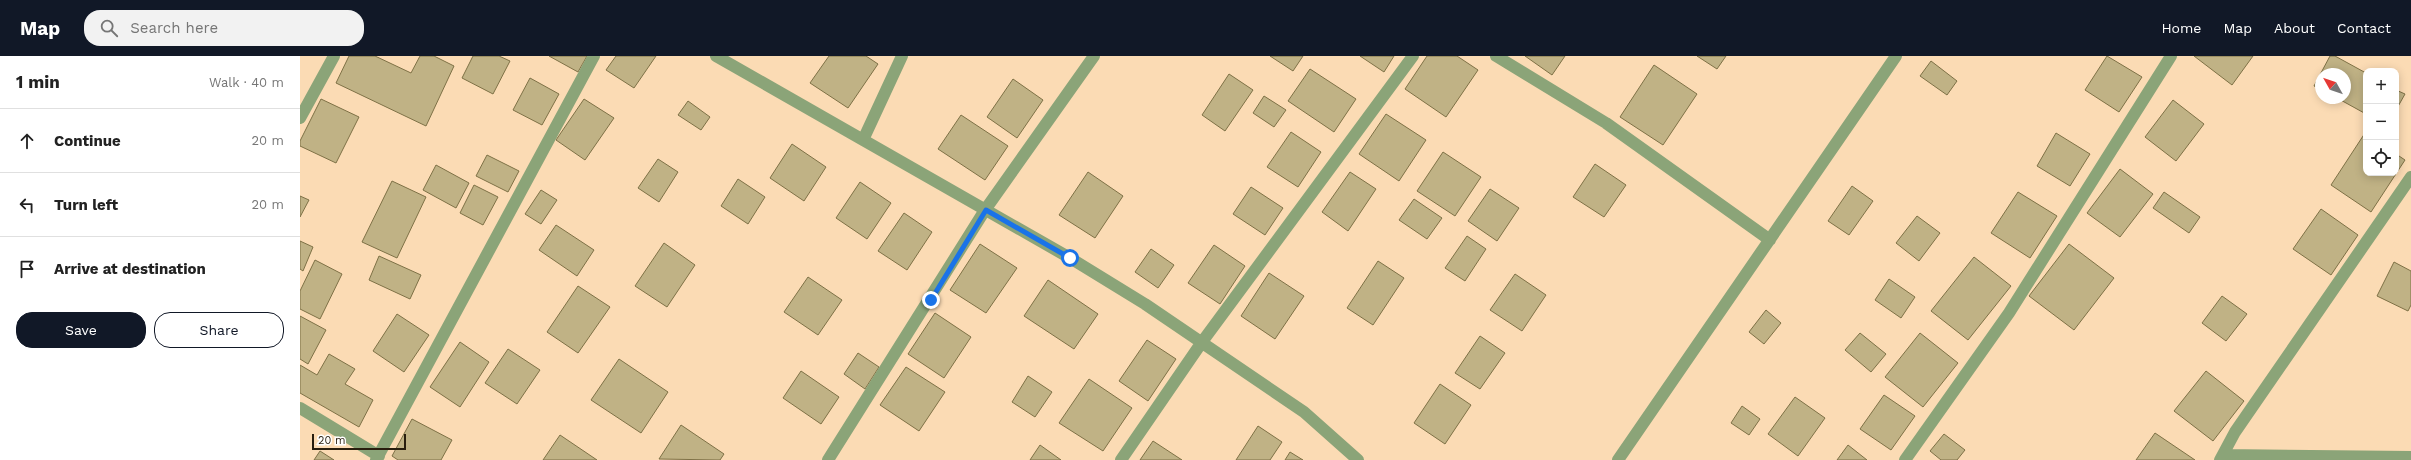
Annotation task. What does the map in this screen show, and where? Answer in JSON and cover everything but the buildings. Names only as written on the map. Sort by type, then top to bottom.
[{"type":"street","points":[[300,118],[334,56]]},
{"type":"street","points":[[300,408],[378,458],[594,56]]},
{"type":"street","points":[[716,56],[1070,258],[1202,342],[1304,412],[1358,460]]},
{"type":"street","points":[[863,140],[902,56]]},
{"type":"street","points":[[828,460],[986,210],[1094,56]]},
{"type":"street","points":[[1121,460],[1202,342],[1413,56]]},
{"type":"street","points":[[1496,56],[1606,123],[1770,240]]},
{"type":"street","points":[[1618,460],[1896,56]]},
{"type":"street","points":[[1905,460],[2009,313],[2171,56]]},
{"type":"street","points":[[2411,177],[2235,432],[2221,457],[2411,457]]},
{"type":"route","points":[[931,300],[986,210],[1070,258]]}]
